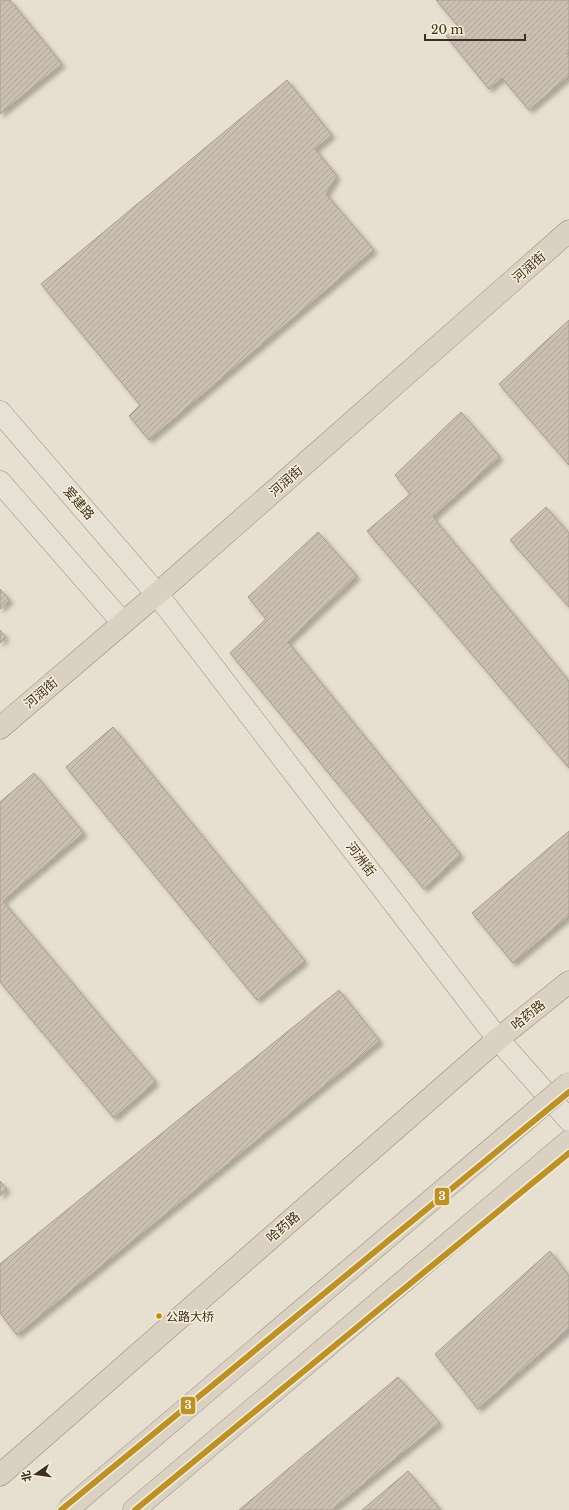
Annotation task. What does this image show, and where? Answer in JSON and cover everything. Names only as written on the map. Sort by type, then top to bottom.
[{"type":"highway","name":"河润街","points":[[0,728],[157,594],[569,231]]},
{"type":"highway","name":"哈药路","points":[[0,1475],[498,1039],[569,982]]},
{"type":"highway","points":[[67,1510],[569,1083]]},
{"type":"highway","points":[[134,1510],[569,1141]]},
{"type":"main road","name":"爱建路","points":[[0,412],[157,594]]},
{"type":"main road","points":[[0,482],[123,623]]},
{"type":"main road","name":"河洲街","points":[[157,594],[498,1039],[569,1120]]},
{"type":"building","points":[[0,0],[10,0],[62,64],[0,114]]},
{"type":"building","points":[[436,0],[569,0],[569,52],[567,54],[569,55],[569,76],[529,110],[502,78],[489,89],[446,36],[458,26]]},
{"type":"building","points":[[287,80],[332,135],[315,149],[337,176],[326,194],[374,250],[149,440],[129,416],[140,405],[41,284]]},
{"type":"building","points":[[569,320],[569,465],[499,384]]},
{"type":"building","points":[[461,412],[500,457],[433,517],[569,681],[569,768],[367,531],[410,494],[395,475]]},
{"type":"building","points":[[546,507],[569,533],[569,607],[510,540]]},
{"type":"building","points":[[318,532],[357,576],[288,642],[461,855],[424,889],[230,653],[266,619],[248,597]]},
{"type":"building","points":[[0,589],[10,600],[0,609]]},
{"type":"building","points":[[0,630],[6,637],[0,643]]},
{"type":"building","points":[[113,727],[305,961],[257,1000],[66,767]]},
{"type":"building","points":[[34,773],[84,833],[3,901],[156,1082],[114,1118],[0,982],[0,802]]},
{"type":"building","points":[[569,831],[569,916],[513,963],[472,913]]},
{"type":"building","points":[[339,990],[380,1041],[17,1335],[0,1313],[0,1264]]},
{"type":"building","points":[[0,1181],[7,1189],[0,1196]]},
{"type":"building","points":[[550,1251],[569,1276],[569,1329],[478,1409],[435,1354]]},
{"type":"building","points":[[398,1377],[440,1423],[332,1510],[239,1510]]},
{"type":"building","points":[[408,1471],[441,1510],[362,1510]]},
{"type":"transit line","name":"3","points":[[61,1510],[569,1092]]},
{"type":"transit line","name":"3","points":[[135,1510],[569,1153]]},
{"type":"place","name":"公路大桥","points":[[159,1316]]}]
